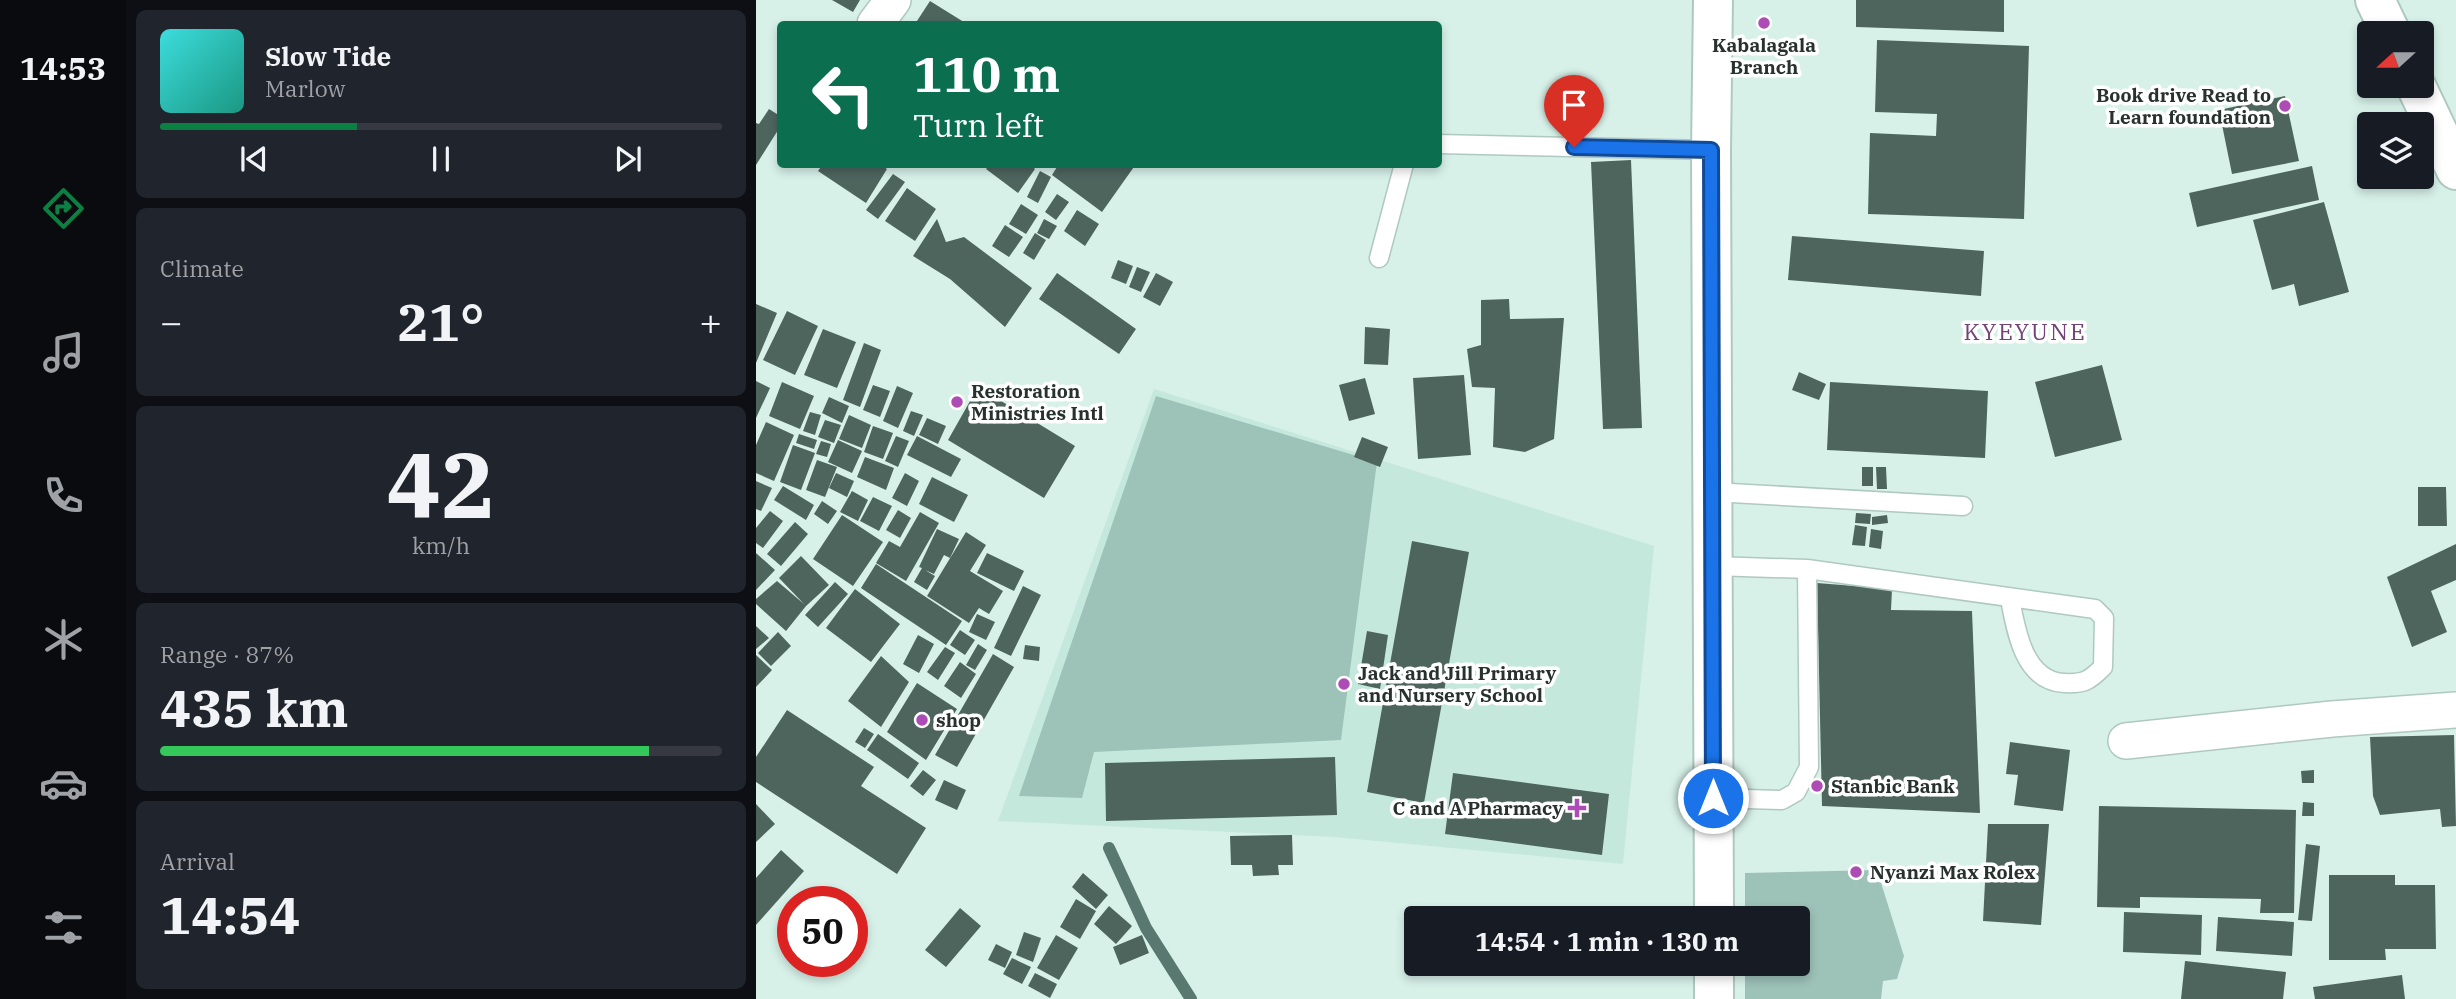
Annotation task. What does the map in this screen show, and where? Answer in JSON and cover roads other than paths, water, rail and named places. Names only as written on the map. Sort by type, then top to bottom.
[{"type":"main road","points":[[1713,0],[1711,150],[1714,906]]},
{"type":"main road","points":[[2375,0],[2385,21]]},
{"type":"main road","points":[[2422,98],[2456,170]]},
{"type":"main road","points":[[1714,976],[1714,999]]},
{"type":"street","points":[[877,21],[893,0]]},
{"type":"street","points":[[2126,741],[2332,719],[2456,710]]},
{"type":"lane","points":[[1442,144],[1711,150]]},
{"type":"lane","points":[[1379,258],[1403,168]]},
{"type":"lane","points":[[1713,492],[1963,506]]},
{"type":"lane","points":[[1713,566],[1807,569],[2095,609],[2104,618],[2103,667],[2081,684],[2050,682],[2031,666],[2017,635],[2010,599]]},
{"type":"lane","points":[[1713,798],[1782,800],[1796,792],[1809,767],[1807,569]]},
{"type":"waterway","points":[[1109,848],[1146,928],[1191,999]]},
{"type":"place","name":"Kabalagala Branch","points":[[1764,23]]},
{"type":"place","name":"Book drive Read to Learn foundation","points":[[2285,106]]},
{"type":"place","name":"Restoration Ministries Intl","points":[[957,402]]},
{"type":"place","name":"Jack and Jill Primary and Nursery School","points":[[1344,684]]},
{"type":"place","name":"shop","points":[[922,720]]},
{"type":"place","name":"Stanbic Bank","points":[[1817,786]]},
{"type":"place","name":"C and A Pharmacy","points":[[1577,808]]},
{"type":"place","name":"Nyanzi Max Rolex","points":[[1856,872]]},
{"type":"district","name":"KYEYUNE","points":[[2025,331]]}]
